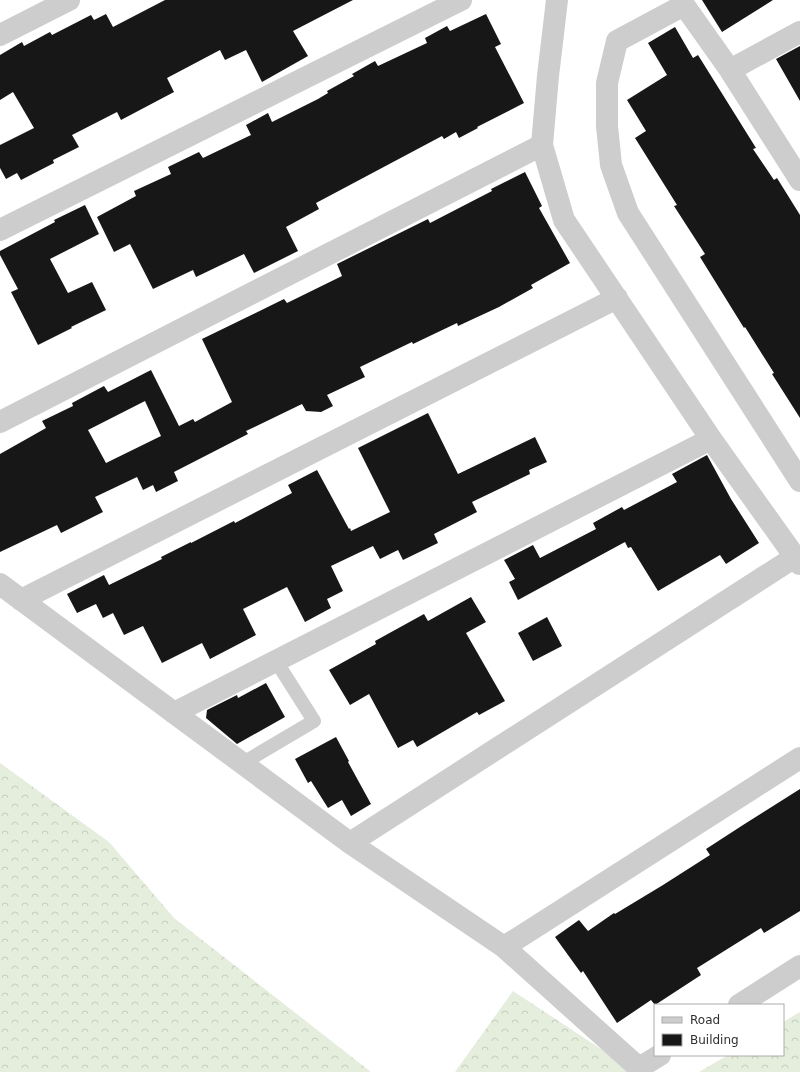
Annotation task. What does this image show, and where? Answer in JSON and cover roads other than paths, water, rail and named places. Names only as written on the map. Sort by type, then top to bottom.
[{"type":"street","points":[[0,34],[69,0]]},
{"type":"street","points":[[0,230],[461,0]]},
{"type":"street","points":[[350,843],[797,561],[711,439],[564,220],[542,145],[557,0]]},
{"type":"street","points":[[800,180],[794,157],[684,5],[618,41],[607,83],[607,126],[611,165],[628,213],[800,481]]},
{"type":"street","points":[[730,70],[800,32]]},
{"type":"street","points":[[0,422],[542,145]]},
{"type":"street","points":[[21,600],[617,298]]},
{"type":"street","points":[[174,713],[711,439]]},
{"type":"street","points":[[0,584],[350,843],[504,947],[639,1068],[658,1056]]},
{"type":"street","points":[[504,947],[800,758]]},
{"type":"street","points":[[741,1004],[800,966]]},
{"type":"lane","points":[[243,764],[314,721],[276,660]]}]
